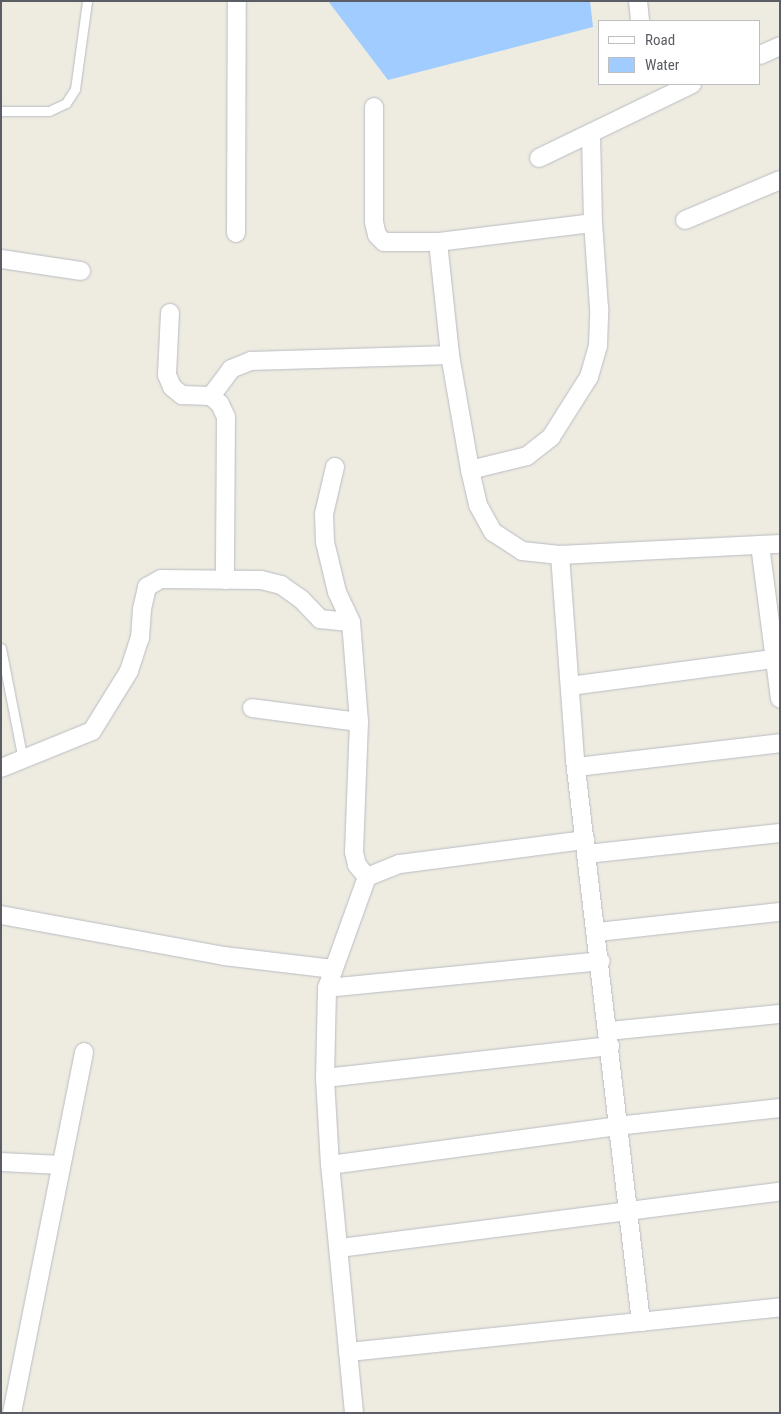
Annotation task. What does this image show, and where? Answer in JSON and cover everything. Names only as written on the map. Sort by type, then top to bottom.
[{"type":"street","points":[[236,233],[237,1]]},
{"type":"street","points":[[638,1],[640,20]]},
{"type":"street","points":[[761,55],[780,46]]},
{"type":"street","points":[[538,158],[690,85]]},
{"type":"street","points":[[374,107],[377,235],[384,242],[393,244],[438,242],[593,223]]},
{"type":"street","points":[[470,470],[528,456],[550,437],[589,377],[598,346],[599,317],[593,223],[591,134]]},
{"type":"street","points":[[685,220],[780,180]]},
{"type":"street","points":[[438,242],[450,355],[470,470],[478,505],[493,532],[522,551],[560,555],[780,544]]},
{"type":"street","points":[[1,259],[81,271]]},
{"type":"street","points":[[170,313],[167,375],[172,387],[182,394],[211,396],[220,404],[226,417],[225,580]]},
{"type":"street","points":[[211,396],[231,369],[251,361],[450,355]]},
{"type":"street","points":[[335,467],[324,514],[325,542],[337,592],[351,622],[359,722],[354,852],[357,865],[367,877]]},
{"type":"street","points":[[760,545],[777,658],[780,699]]},
{"type":"street","points":[[560,555],[577,767],[598,932],[618,1126],[642,1322]]},
{"type":"street","points":[[1,768],[92,731],[104,716],[129,671],[140,638],[142,609],[147,586],[161,579],[261,580],[281,585],[301,599],[320,619],[351,622]]},
{"type":"street","points":[[570,686],[777,658]]},
{"type":"street","points":[[252,708],[359,722]]},
{"type":"street","points":[[577,767],[780,743]]},
{"type":"street","points":[[354,1413],[340,1248],[330,1165],[325,1078],[327,988],[367,877],[400,864],[586,847],[780,833]]},
{"type":"street","points":[[598,932],[780,912]]},
{"type":"street","points":[[1,915],[224,956],[333,969]]},
{"type":"street","points":[[327,988],[601,961]]},
{"type":"street","points":[[325,1078],[780,1014]]},
{"type":"street","points":[[12,1413],[84,1052]]},
{"type":"street","points":[[330,1165],[618,1126],[780,1108]]},
{"type":"street","points":[[1,1162],[61,1165]]},
{"type":"street","points":[[340,1248],[629,1214],[780,1192]]},
{"type":"street","points":[[348,1352],[780,1307]]},
{"type":"lane","points":[[1,111],[49,111],[66,104],[75,89],[87,1]]},
{"type":"lane","points":[[1,648],[23,760]]},
{"type":"water","points":[[328,1],[590,1],[593,27],[388,80]]}]
